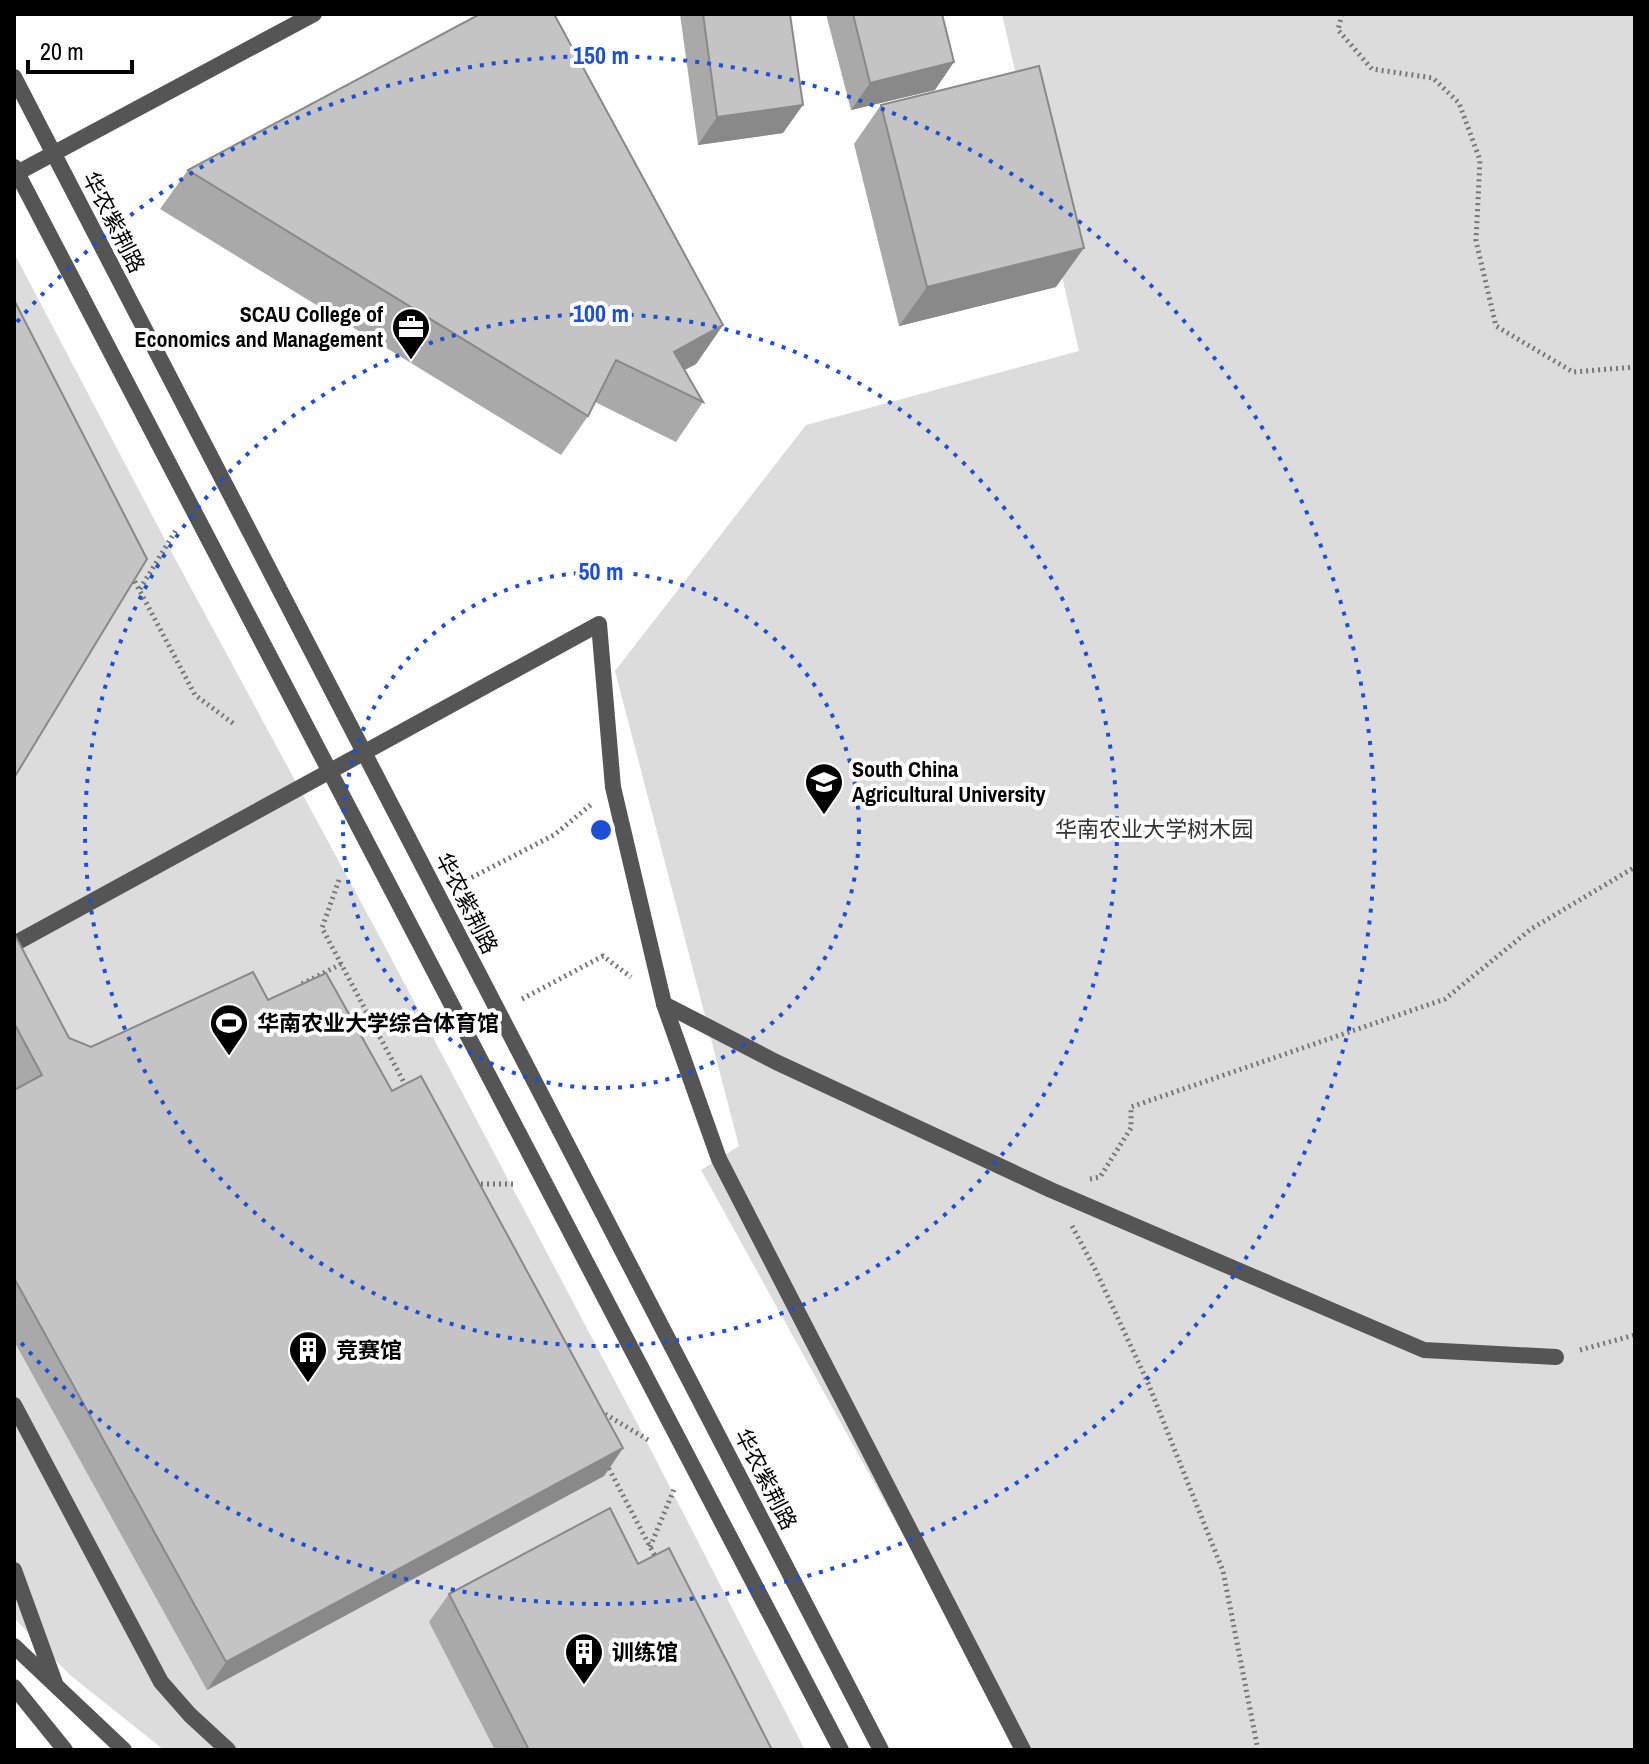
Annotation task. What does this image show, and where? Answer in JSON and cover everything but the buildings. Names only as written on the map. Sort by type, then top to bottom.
[{"type":"street","points":[[314,14],[54,154],[16,170],[841,1750]]},
{"type":"street","name":"华农紫荆路","points":[[14,77],[881,1750]]},
{"type":"street","points":[[14,944],[599,624],[613,787],[664,1004],[719,1159],[1023,1750]]},
{"type":"street","points":[[664,1004],[776,1062],[1051,1190],[1424,1350],[1556,1357]]},
{"type":"street","points":[[14,1405],[161,1682],[190,1715],[228,1750]]},
{"type":"street","points":[[14,1570],[55,1683]]},
{"type":"street","points":[[14,1646],[124,1750]]},
{"type":"street","points":[[14,1687],[65,1750]]},
{"type":"path","points":[[1342,14],[1338,30],[1372,69],[1433,78],[1459,103],[1480,160],[1476,241],[1496,326],[1573,372],[1635,367]]},
{"type":"path","points":[[139,590],[176,530]]},
{"type":"path","points":[[125,562],[195,695],[234,724]]},
{"type":"path","points":[[461,883],[554,835],[613,787]]},
{"type":"path","points":[[1258,1750],[1223,1571],[1148,1383],[1096,1271],[1051,1190],[1100,1177],[1131,1128],[1131,1107],[1445,999],[1531,929],[1635,867]]},
{"type":"path","points":[[339,880],[322,928],[414,1102]]},
{"type":"path","points":[[522,999],[603,956],[664,1004]]},
{"type":"path","points":[[291,990],[341,964]]},
{"type":"path","points":[[474,1184],[522,1184]]},
{"type":"path","points":[[1556,1357],[1635,1335]]},
{"type":"path","points":[[594,1408],[658,1446]]},
{"type":"path","points":[[605,1463],[657,1560]]},
{"type":"path","points":[[650,1547],[677,1482]]},
{"type":"green space","name":"华南农业大学树木园","points":[[1002,14],[1635,14],[1635,1750],[1022,1750],[701,1170],[739,1146],[615,671],[806,425],[1079,351]]},
{"type":"green space","name":"华南农业大学综合体育馆","points":[[14,253],[636,1421],[805,1750],[164,1750],[70,1675],[14,1618]]},
{"type":"place","name":"SCAU College of Economics and Management","points":[[411,361]]},
{"type":"place","name":"South China Agricultural University","points":[[824,816]]},
{"type":"place","name":"华南农业大学综合体育馆","points":[[229,1057]]},
{"type":"place","name":"竞赛馆","points":[[308,1384]]},
{"type":"place","name":"训练馆","points":[[584,1686]]}]
